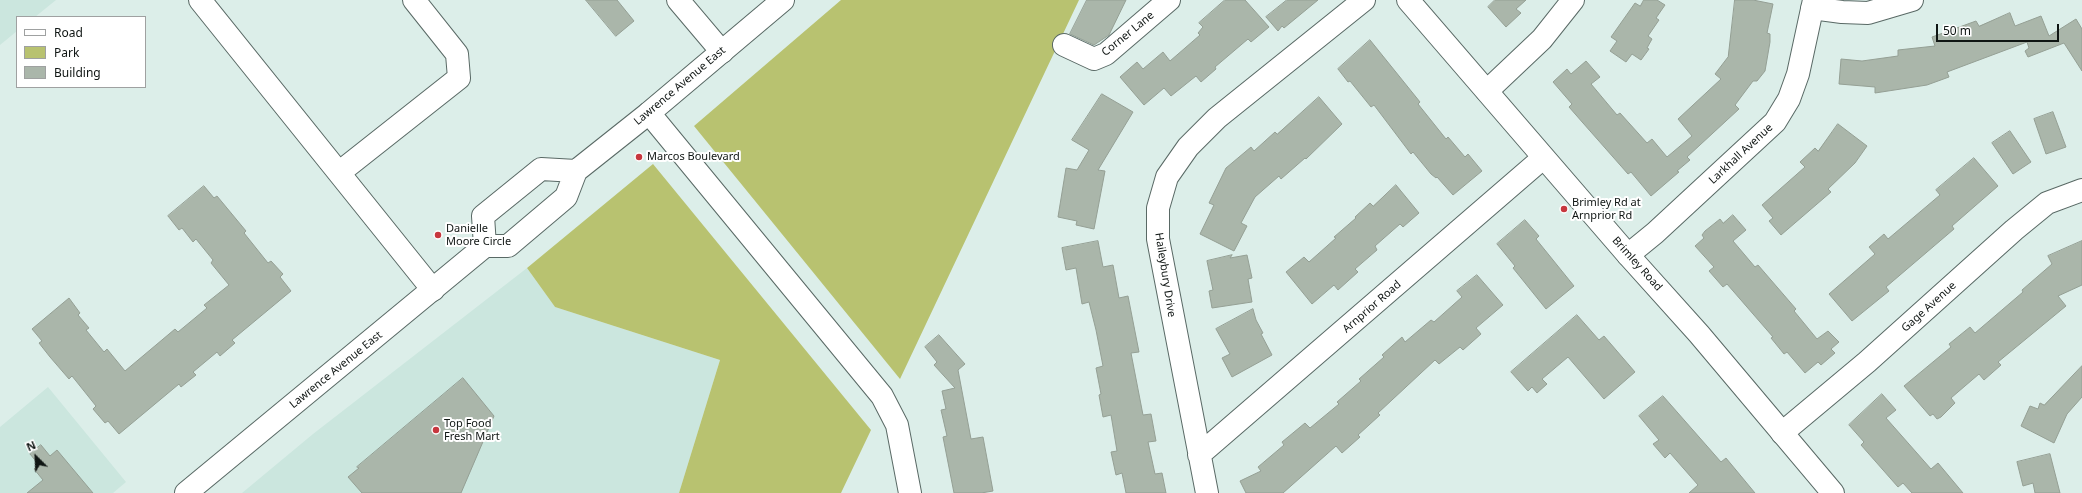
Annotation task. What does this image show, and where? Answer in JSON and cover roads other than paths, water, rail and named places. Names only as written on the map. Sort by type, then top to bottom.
[{"type":"street","points":[[200,0],[340,172],[433,290]]},
{"type":"street","points":[[340,172],[459,78],[457,54],[414,0]]},
{"type":"street","points":[[678,0],[722,52]]},
{"type":"street","name":"Lawrence Avenue East","points":[[576,171],[649,113],[783,0]]},
{"type":"street","name":"Corner Lane","points":[[1064,45],[1094,59],[1106,54],[1169,0]]},
{"type":"street","name":"Haileybury Drive","points":[[1207,493],[1158,239],[1158,208],[1167,177],[1188,147],[1217,118],[1364,0]]},
{"type":"street","name":"Brimley Road","points":[[1408,0],[1543,158],[1700,334],[1782,434],[1833,493]]},
{"type":"street","points":[[1486,91],[1542,39],[1573,0]]},
{"type":"street","points":[[1813,4],[1842,12],[1868,13],[1912,0]]},
{"type":"street","name":"Larkhall Avenue","points":[[1628,254],[1660,228],[1775,122],[1789,99],[1798,74],[1813,4]]},
{"type":"street","points":[[649,113],[882,396],[897,424],[910,493]]},
{"type":"street","name":"Arnprior Road","points":[[1199,454],[1543,158]]},
{"type":"street","points":[[541,169],[576,171],[566,197],[508,246],[485,246],[483,216],[515,188],[541,169]]},
{"type":"street","name":"Gage Avenue","points":[[1782,434],[1867,362],[2014,230],[2047,203],[2082,190]]},
{"type":"street","name":"Lawrence Avenue East","points":[[186,493],[485,246]]},
{"type":"place","name":"Marcos Boulevard","points":[[639,157]]},
{"type":"place","name":"Brimley Rd at Arnprior Rd","points":[[1564,209]]},
{"type":"place","name":"Danielle Moore Circle","points":[[438,235]]},
{"type":"place","name":"Top Food Fresh Mart","points":[[436,430]]}]
